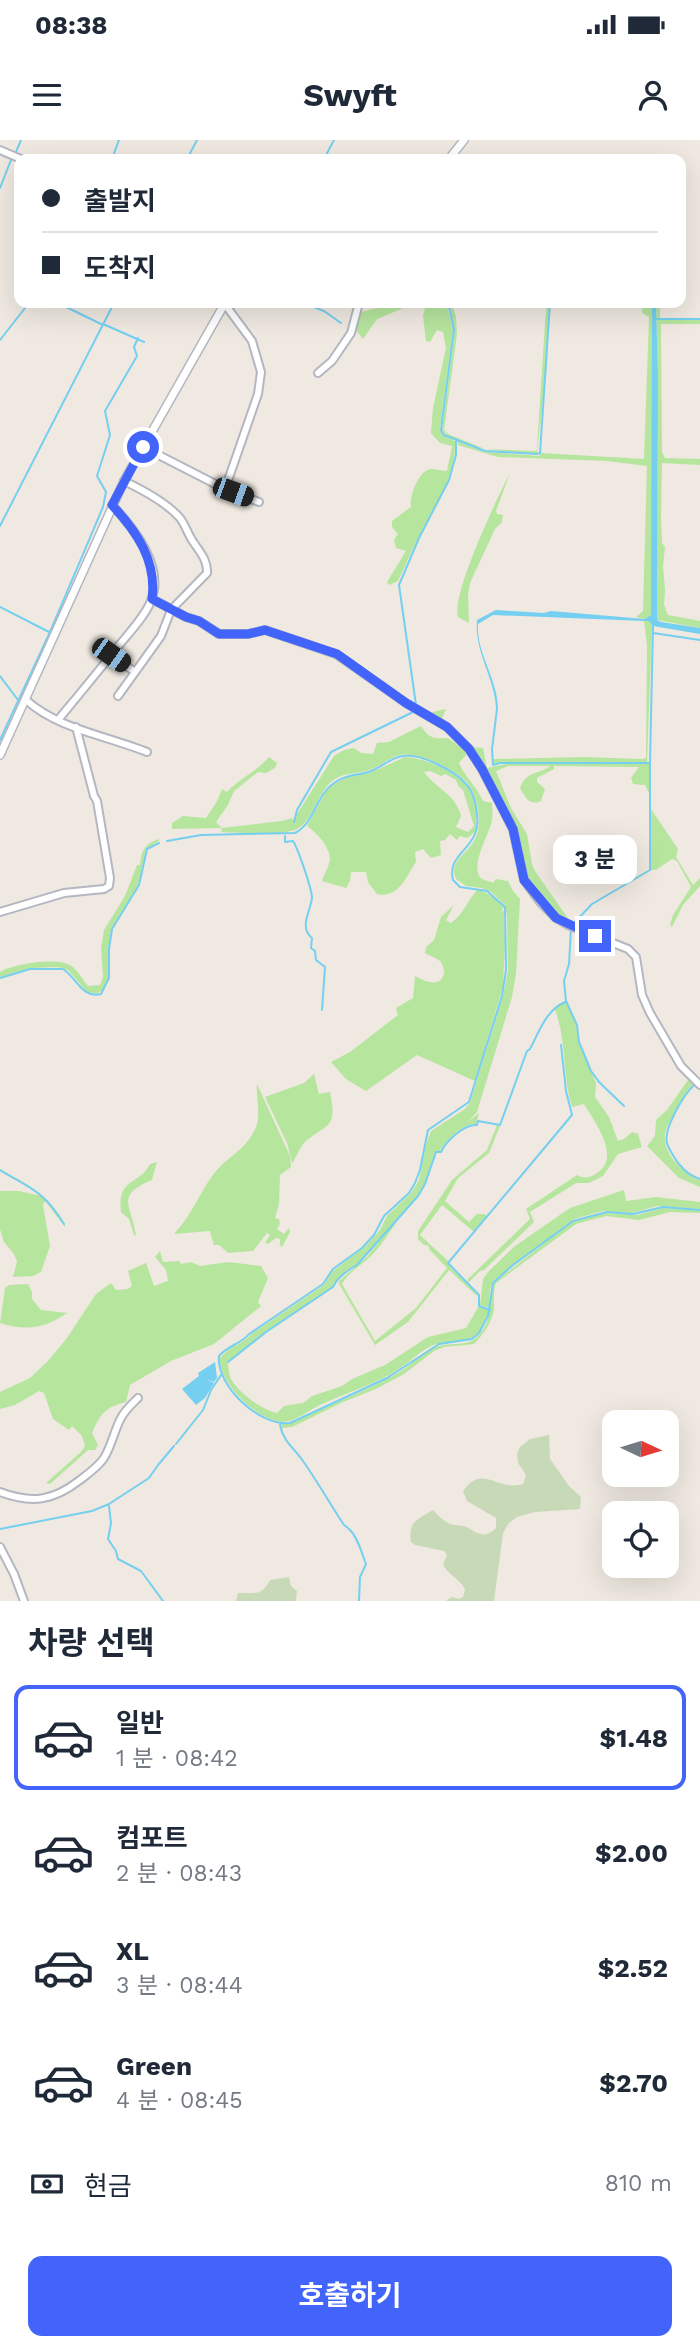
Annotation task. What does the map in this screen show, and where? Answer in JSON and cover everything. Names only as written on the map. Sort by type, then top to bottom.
[{"type":"street","points":[[453,154],[464,140]]},
{"type":"street","points":[[0,755],[112,505],[221,308]]},
{"type":"street","points":[[225,489],[258,394],[261,372],[252,341],[228,308]]},
{"type":"street","points":[[318,373],[332,361],[351,333],[358,308]]},
{"type":"street","points":[[143,447],[225,489],[259,502]]},
{"type":"street","points":[[118,696],[161,636],[171,610],[207,573],[207,563],[174,511],[124,481]]},
{"type":"street","points":[[58,720],[146,611],[152,599],[152,568],[147,555],[125,519],[112,505]]},
{"type":"street","points":[[152,599],[199,621],[219,634],[248,634],[265,630],[337,654],[458,736],[482,769],[513,829],[524,880],[556,918],[628,949],[636,957],[642,995],[650,1013],[681,1066],[700,1085]]},
{"type":"street","points":[[111,655],[135,672]]},
{"type":"street","points":[[26,700],[38,711],[58,720],[147,752]]},
{"type":"street","points":[[0,912],[64,893],[104,889],[109,886],[110,878],[97,802],[76,727]]},
{"type":"street","points":[[0,1492],[32,1500],[66,1490],[103,1459],[121,1418],[138,1398]]},
{"type":"street","points":[[0,1547],[24,1601]]},
{"type":"green space","points":[[377,308],[404,308],[377,319],[363,339],[354,327],[361,312]]},
{"type":"green space","points":[[425,308],[447,308],[453,329],[440,429],[444,436],[455,441],[455,454],[438,503],[398,581],[389,585],[387,582],[406,551],[396,548],[394,540],[398,534],[392,527],[392,521],[411,507],[413,491],[422,474],[431,469],[447,471],[452,446],[440,443],[431,433],[433,408],[446,348],[443,332],[437,330],[430,342],[426,341],[423,316]]},
{"type":"green space","points":[[450,308],[453,308],[456,317],[457,334],[444,430],[484,448],[460,442],[449,437],[442,430],[455,330]]},
{"type":"green space","points":[[546,308],[549,308],[547,364],[537,453],[487,449],[537,449],[545,322]]},
{"type":"green space","points":[[642,308],[652,308],[652,608],[651,616],[645,619],[636,617],[643,611],[647,466],[607,461],[498,457],[458,445],[458,442],[485,452],[644,459],[649,317],[642,313]]},
{"type":"green space","points":[[656,308],[660,308],[660,320],[700,320],[700,324],[661,324],[662,452],[665,458],[700,459],[700,465],[662,463],[661,516],[662,543],[665,547],[664,605],[668,615],[700,621],[700,628],[657,620]]},
{"type":"green space","points":[[510,473],[496,511],[497,514],[503,515],[502,522],[495,529],[470,583],[469,623],[458,617],[461,589],[476,546]]},
{"type":"green space","points":[[644,621],[649,621],[652,625],[647,762],[493,763],[493,759],[646,758],[647,645]]},
{"type":"green space","points":[[446,709],[442,718],[472,747],[483,748],[487,768],[506,764],[649,764],[649,793],[645,785],[633,784],[631,778],[639,767],[554,766],[554,769],[537,778],[537,782],[545,789],[541,801],[534,802],[528,800],[520,788],[530,775],[550,766],[508,766],[496,771],[511,808],[527,834],[535,871],[572,924],[557,918],[526,880],[517,837],[476,757],[428,713]]},
{"type":"green space","points":[[421,726],[429,735],[448,738],[464,750],[466,755],[459,763],[483,801],[492,803],[492,820],[478,859],[478,874],[482,879],[493,883],[496,879],[508,881],[520,899],[516,974],[512,997],[477,1112],[468,1122],[479,1113],[476,1124],[460,1129],[436,1152],[417,1196],[357,1265],[347,1270],[333,1287],[265,1332],[228,1362],[231,1379],[258,1405],[277,1413],[284,1406],[303,1403],[312,1396],[342,1386],[385,1365],[428,1337],[466,1328],[479,1306],[489,1310],[481,1329],[473,1337],[431,1346],[382,1379],[322,1404],[293,1420],[279,1421],[267,1418],[244,1402],[226,1380],[220,1358],[324,1285],[333,1271],[366,1246],[380,1230],[387,1216],[411,1193],[419,1180],[431,1131],[470,1103],[503,996],[508,970],[507,916],[505,905],[491,892],[466,886],[456,879],[454,873],[457,862],[472,844],[479,827],[476,800],[471,788],[450,769],[418,756],[400,755],[370,770],[335,779],[326,787],[302,826],[290,831],[249,833],[222,832],[221,828],[172,829],[172,823],[183,816],[206,818],[222,789],[227,792],[269,757],[277,763],[275,768],[266,773],[258,772],[234,791],[216,822],[222,828],[292,818],[294,823],[295,817],[334,756],[354,748],[361,753],[373,754],[377,743],[389,742]]},
{"type":"green space","points":[[405,757],[429,762],[466,784],[472,794],[477,814],[475,832],[467,838],[460,836],[457,840],[450,834],[440,841],[441,855],[431,858],[423,849],[415,852],[416,862],[405,880],[396,890],[384,895],[377,894],[368,882],[366,872],[351,872],[346,888],[322,881],[330,859],[328,850],[307,826],[331,786],[347,777],[370,773]],"holes":[[[430,771],[441,776],[445,774],[456,780],[463,790],[474,826],[468,832],[456,827],[461,816],[455,802],[424,772]]]},
{"type":"green space","points":[[651,809],[678,849],[676,857],[693,885],[700,878],[700,886],[683,905],[672,927],[670,925],[673,915],[691,887],[677,861],[672,859],[656,870],[651,870]]},
{"type":"green space","points":[[159,839],[146,849],[138,885],[111,929],[108,979],[103,990],[96,994],[87,992],[68,970],[58,967],[30,968],[0,977],[0,972],[14,966],[55,962],[73,967],[88,986],[100,985],[103,977],[101,948],[104,930],[125,896],[145,848]]},
{"type":"green space","points":[[477,890],[492,896],[504,907],[500,914],[504,910],[505,943],[503,987],[475,1081],[417,1055],[366,1091],[346,1079],[331,1062],[350,1052],[398,1015],[396,1008],[413,998],[415,976],[432,982],[442,978],[442,963],[425,953],[426,947],[434,940],[441,917],[454,905],[446,920],[451,923]]},
{"type":"green space","points":[[566,1002],[577,1025],[578,1042],[596,1083],[595,1097],[609,1117],[618,1141],[632,1132],[638,1134],[642,1147],[618,1154],[603,1176],[589,1183],[576,1183],[530,1212],[534,1222],[469,1282],[467,1280],[530,1219],[526,1209],[577,1175],[594,1175],[604,1166],[607,1158],[604,1139],[584,1104],[572,1107],[555,1010]]},
{"type":"green space","points":[[314,1074],[319,1094],[330,1092],[331,1120],[304,1143],[292,1163],[287,1143],[265,1097],[304,1083]]},
{"type":"green space","points":[[688,1080],[694,1080],[696,1083],[686,1092],[671,1119],[665,1141],[675,1162],[700,1180],[700,1187],[679,1178],[647,1146],[655,1136],[656,1120],[667,1110]]},
{"type":"green space","points":[[257,1084],[290,1156],[291,1167],[280,1175],[279,1204],[275,1218],[279,1219],[280,1224],[277,1229],[284,1234],[289,1228],[290,1232],[282,1247],[280,1239],[276,1238],[268,1244],[265,1243],[270,1235],[267,1233],[253,1251],[228,1253],[219,1245],[214,1245],[210,1231],[174,1234],[186,1220],[213,1175],[252,1135],[258,1117]]},
{"type":"green space","points":[[497,1125],[500,1126],[489,1153],[458,1178],[445,1201],[469,1222],[477,1214],[485,1214],[487,1217],[474,1232],[442,1205],[420,1235],[448,1261],[451,1268],[479,1298],[449,1270],[408,1322],[375,1345],[339,1281],[367,1257],[397,1219],[377,1249],[342,1284],[375,1341],[416,1308],[447,1268],[429,1246],[418,1239],[418,1231],[452,1180],[487,1150]]},
{"type":"green space","points":[[157,1162],[152,1180],[133,1191],[129,1197],[129,1209],[136,1236],[129,1219],[121,1212],[122,1193],[150,1164]]},
{"type":"green space","points":[[624,1190],[626,1201],[656,1197],[700,1202],[700,1209],[657,1206],[632,1213],[603,1211],[574,1219],[493,1281],[489,1308],[480,1305],[483,1279],[515,1246],[570,1208]]},
{"type":"green space","points":[[0,1191],[19,1191],[41,1196],[36,1192],[44,1198],[51,1205],[65,1225],[45,1201],[43,1205],[50,1246],[41,1272],[33,1276],[13,1277],[17,1261],[4,1242],[0,1229]]},
{"type":"green space","points":[[662,1208],[700,1210],[700,1213],[670,1212],[639,1220],[606,1216],[576,1224],[496,1283],[492,1317],[474,1344],[444,1347],[434,1351],[404,1374],[376,1389],[292,1427],[282,1428],[281,1424],[288,1424],[383,1381],[436,1347],[473,1340],[487,1323],[495,1282],[571,1222],[602,1213],[637,1215]]},
{"type":"green space","points":[[160,1251],[163,1262],[191,1262],[200,1266],[229,1262],[261,1266],[268,1278],[258,1302],[261,1306],[214,1344],[171,1361],[130,1385],[126,1402],[108,1409],[98,1421],[92,1433],[98,1445],[95,1450],[88,1450],[50,1484],[46,1483],[81,1452],[85,1446],[82,1436],[72,1426],[69,1430],[53,1419],[44,1393],[39,1391],[15,1405],[0,1409],[0,1392],[30,1378],[48,1361],[96,1294],[111,1283],[116,1290],[132,1286],[128,1271],[146,1263],[154,1286],[168,1281],[166,1270],[155,1257]]},
{"type":"green space","points":[[28,1284],[32,1299],[41,1310],[67,1313],[35,1327],[0,1323],[5,1288],[9,1285]]},
{"type":"green space","points":[[549,1435],[550,1459],[569,1486],[581,1497],[580,1509],[535,1512],[517,1517],[503,1533],[494,1601],[446,1601],[452,1597],[463,1597],[465,1589],[443,1564],[447,1555],[444,1551],[411,1542],[412,1525],[433,1510],[450,1524],[467,1527],[482,1534],[492,1531],[496,1528],[496,1518],[467,1501],[463,1491],[477,1479],[505,1485],[523,1484],[526,1475],[518,1463],[517,1454],[520,1447],[530,1439]]},
{"type":"green space","points":[[289,1577],[291,1586],[297,1591],[296,1601],[236,1601],[238,1593],[257,1592],[264,1589],[270,1580]]},
{"type":"water","points":[[652,308],[656,308],[657,620],[700,628],[700,634],[653,626],[649,621],[493,615],[478,624],[478,635],[495,687],[496,709],[481,654],[477,632],[477,620],[496,610],[544,613],[551,611],[645,619],[651,615]]},
{"type":"water","points":[[215,1362],[217,1378],[214,1382],[206,1379],[214,1383],[205,1398],[196,1405],[182,1389],[199,1376],[198,1373]]},
{"type":"waterway","points":[[16,152],[21,140]]},
{"type":"waterway","points":[[114,154],[119,140]]},
{"type":"waterway","points":[[190,154],[197,140]]},
{"type":"waterway","points":[[327,154],[334,140]]},
{"type":"waterway","points":[[0,188],[11,160]]},
{"type":"waterway","points":[[0,340],[25,308]]},
{"type":"waterway","points":[[68,308],[101,324]]},
{"type":"waterway","points":[[0,526],[111,308]]},
{"type":"waterway","points":[[316,308],[341,323]]},
{"type":"waterway","points":[[449,308],[454,329],[441,430],[444,435],[485,451],[537,454],[540,453],[550,308]]},
{"type":"waterway","points":[[657,319],[700,319]]},
{"type":"waterway","points":[[103,324],[144,342]]},
{"type":"waterway","points":[[0,740],[103,507],[106,492],[97,476],[110,435],[105,411],[137,356],[134,347],[138,338]]},
{"type":"waterway","points":[[416,705],[399,585],[419,538],[449,480],[456,455],[456,441]]},
{"type":"waterway","points":[[0,607],[49,632]]},
{"type":"waterway","points":[[573,924],[592,904],[650,870],[653,626]]},
{"type":"waterway","points":[[653,633],[700,640]]},
{"type":"waterway","points":[[0,676],[18,700]]},
{"type":"waterway","points":[[497,709],[492,749],[493,765],[650,763]]},
{"type":"waterway","points":[[294,822],[297,810],[331,752],[413,712]]},
{"type":"waterway","points":[[167,841],[201,835],[295,833],[307,823],[328,788],[338,780],[369,772],[399,757],[418,757],[437,764],[461,779],[471,790],[475,802],[477,826],[470,843],[454,863],[453,880],[460,887],[487,891],[505,907],[506,970],[502,996],[469,1102],[428,1130],[415,1183],[409,1193],[384,1216],[374,1235],[362,1248],[333,1269],[323,1284],[219,1356],[225,1380],[242,1402],[254,1411],[266,1418],[290,1423],[387,1378],[439,1344],[472,1339],[479,1333],[488,1316],[493,1283],[573,1221],[607,1212],[633,1214],[663,1207],[700,1210]]},
{"type":"waterway","points":[[285,836],[285,842],[293,841],[295,845],[311,893],[306,929],[312,938],[311,948],[315,951],[316,960],[325,967],[322,1010]]},
{"type":"waterway","points":[[0,978],[30,969],[63,969],[84,991],[94,995],[101,994],[109,978],[112,929],[139,885],[147,849],[159,843]]},
{"type":"waterway","points":[[571,929],[569,964],[564,981],[566,1001],[577,1025],[579,1042],[591,1071],[624,1106]]},
{"type":"waterway","points":[[228,1362],[266,1332],[333,1287],[343,1274],[357,1265],[418,1196],[436,1152],[441,1152],[456,1134],[467,1127],[477,1125],[478,1121],[500,1125],[527,1051],[548,1016],[565,1002]]},
{"type":"waterway","points":[[490,1310],[479,1306],[479,1295],[448,1263],[572,1115],[566,1091],[561,1045]]},
{"type":"waterway","points":[[695,1084],[675,1112],[668,1129],[667,1143],[678,1163],[688,1173],[700,1179]]},
{"type":"waterway","points":[[0,1170],[43,1197],[64,1224]]},
{"type":"waterway","points":[[176,1444],[203,1410],[221,1375]]},
{"type":"waterway","points":[[280,1425],[286,1440],[300,1456],[357,1541],[366,1564],[360,1577],[359,1601]]},
{"type":"waterway","points":[[0,1529],[92,1511],[109,1504],[149,1478],[174,1446]]},
{"type":"waterway","points":[[109,1506],[111,1523],[108,1539],[118,1559],[141,1571],[163,1601]]},
{"type":"route","points":[[143,447],[112,505],[142,543],[152,568],[152,599],[199,621],[219,634],[248,634],[265,630],[337,654],[406,703],[447,727],[469,749],[482,769],[507,822],[513,829],[524,880],[556,918],[595,936]]}]
